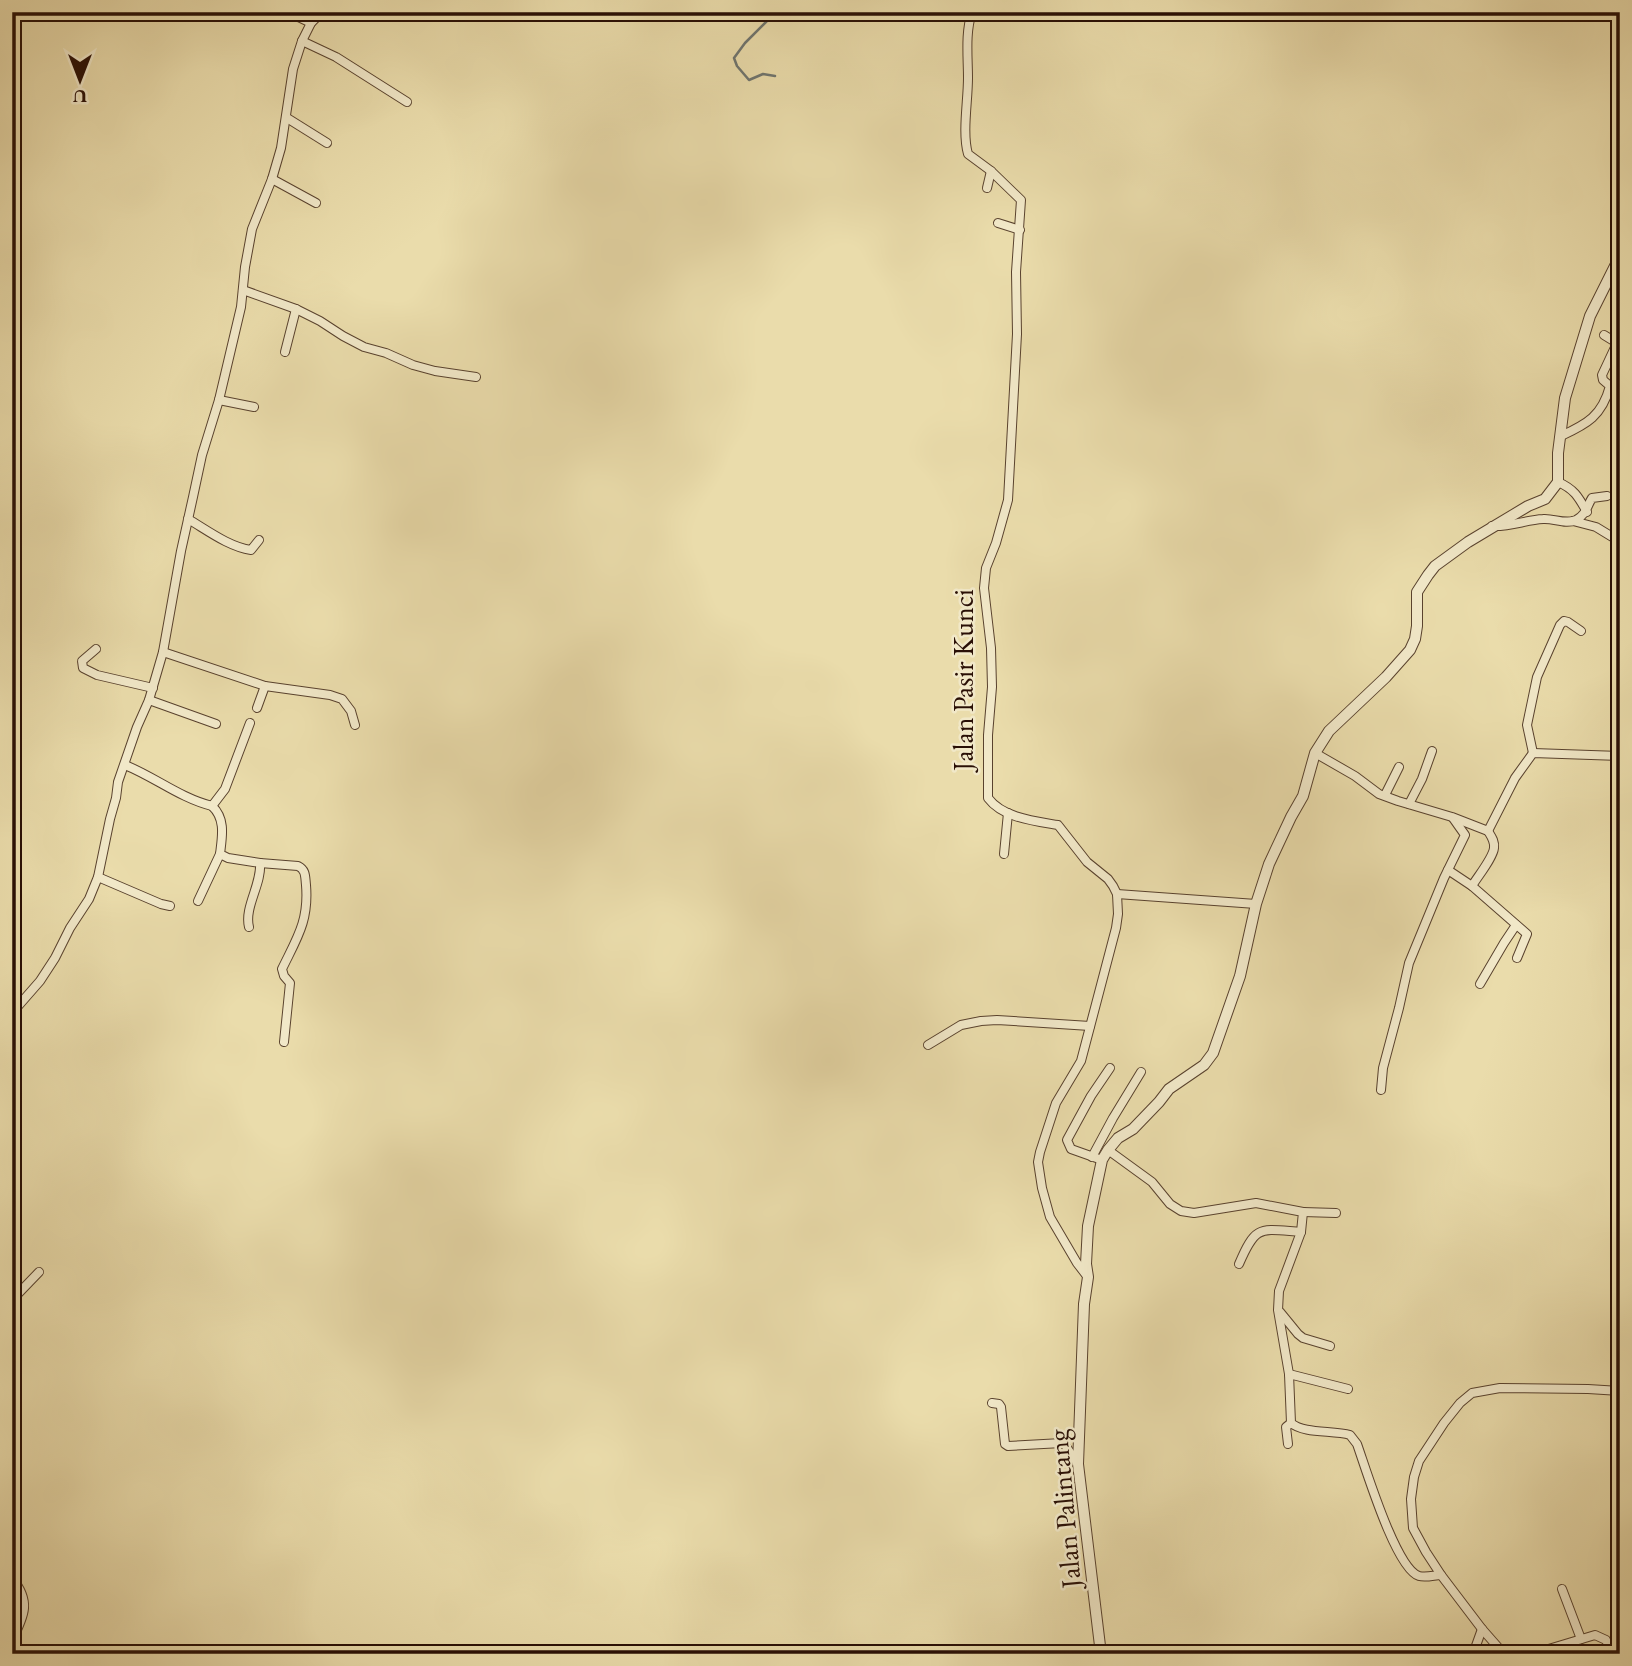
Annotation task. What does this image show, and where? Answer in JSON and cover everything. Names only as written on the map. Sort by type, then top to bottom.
[{"type":"street","points":[[12,1013],[40,981],[55,958],[89,899],[98,877],[118,782],[136,727],[149,700],[163,652],[202,455],[219,400],[235,332],[252,229],[281,148],[293,69],[311,23],[322,12]]},
{"type":"street","name":"Jalan Pasir Kunci","points":[[972,12],[968,39],[968,155],[1021,200],[1008,500],[986,568],[984,588],[991,648],[992,687],[986,790],[991,803],[1008,813]]},
{"type":"street","points":[[1003,12],[1019,17]]},
{"type":"street","points":[[294,15],[311,23]]},
{"type":"street","points":[[302,41],[336,57],[407,103]]},
{"type":"street","points":[[287,118],[327,144]]},
{"type":"street","points":[[987,188],[991,172]]},
{"type":"street","points":[[272,179],[316,203]]},
{"type":"street","points":[[998,223],[1020,230]]},
{"type":"street","points":[[1472,886],[1493,853],[1493,840],[1488,831],[1379,794],[1355,776],[1315,753],[1329,731],[1386,677],[1410,650],[1417,626],[1417,592],[1435,566],[1492,526],[1545,499],[1558,482],[1558,453],[1565,398],[1590,316],[1620,256]]},
{"type":"street","points":[[243,290],[296,309],[364,347],[435,371],[476,377]]},
{"type":"street","points":[[285,352],[296,309]]},
{"type":"street","points":[[1561,436],[1587,424],[1597,414],[1607,395],[1610,386],[1602,375],[1617,343],[1604,335]]},
{"type":"street","points":[[219,400],[254,407]]},
{"type":"street","points":[[1558,482],[1571,487],[1587,512]]},
{"type":"street","points":[[1573,521],[1587,512],[1592,498],[1607,496]]},
{"type":"street","points":[[1492,526],[1504,527],[1546,518],[1596,527],[1614,538]]},
{"type":"street","points":[[188,519],[246,549],[251,550],[259,540]]},
{"type":"street","points":[[1488,831],[1515,778],[1533,752],[1527,725],[1537,677],[1560,625],[1563,621],[1568,622],[1581,631]]},
{"type":"street","points":[[96,649],[82,661],[83,668],[97,675],[153,688]]},
{"type":"street","points":[[163,652],[265,686],[342,699],[351,710],[355,725]]},
{"type":"street","points":[[257,708],[265,686]]},
{"type":"street","points":[[149,700],[216,724]]},
{"type":"street","points":[[212,806],[225,789],[250,723]]},
{"type":"street","points":[[1409,804],[1432,751]]},
{"type":"street","points":[[1533,752],[1620,756]]},
{"type":"street","name":"Jalan Palintang","points":[[1101,1654],[1078,1464],[1084,1304],[1088,1277],[1088,1226],[1097,1158],[1118,1138],[1133,1129],[1169,1089],[1204,1065],[1213,1053],[1240,976],[1256,904],[1271,858],[1303,796],[1315,753]]},
{"type":"street","points":[[125,765],[144,773],[183,797],[212,806],[218,812],[222,826],[220,854],[198,901]]},
{"type":"street","points":[[1385,795],[1399,767]]},
{"type":"street","points":[[1004,854],[1008,813],[1058,825],[1087,862],[1108,879],[1117,894],[1116,928],[1082,1061],[1056,1103],[1038,1162],[1049,1217],[1088,1277]]},
{"type":"street","points":[[1381,1090],[1383,1068],[1409,963],[1465,835],[1452,817]]},
{"type":"street","points":[[220,854],[228,858],[260,863],[298,866],[305,873],[305,918],[282,969],[290,983],[284,1042]]},
{"type":"street","points":[[249,927],[248,918],[259,881],[260,863]]},
{"type":"street","points":[[1448,870],[1472,886],[1527,934],[1517,958]]},
{"type":"street","points":[[98,877],[170,906]]},
{"type":"street","points":[[1117,894],[1256,904]]},
{"type":"street","points":[[1480,984],[1516,925]]},
{"type":"street","points":[[928,1045],[961,1026],[981,1021],[1090,1026]]},
{"type":"street","points":[[1110,1068],[1067,1140],[1071,1149],[1097,1158],[1113,1118],[1141,1072]]},
{"type":"street","points":[[1108,1150],[1152,1182],[1170,1204],[1181,1211],[1194,1213],[1256,1203],[1303,1212],[1336,1213]]},
{"type":"street","points":[[1303,1212],[1301,1232],[1279,1291],[1278,1310],[1289,1374],[1291,1423],[1297,1428],[1350,1435],[1357,1444],[1393,1542],[1416,1575],[1441,1574]]},
{"type":"street","points":[[1239,1264],[1247,1245],[1258,1231],[1270,1229],[1301,1232]]},
{"type":"street","points":[[12,1300],[39,1272]]},
{"type":"street","points":[[1278,1310],[1297,1334],[1330,1346]]},
{"type":"street","points":[[1289,1374],[1348,1389]]},
{"type":"street","points":[[1504,1654],[1441,1574],[1413,1528],[1411,1499],[1419,1461],[1444,1423],[1472,1393],[1500,1388],[1620,1391]]},
{"type":"street","points":[[992,1403],[1001,1407],[1005,1444],[1062,1443],[1078,1464]]},
{"type":"street","points":[[1288,1444],[1286,1427],[1291,1423]]},
{"type":"street","points":[[12,1578],[25,1598],[20,1626],[12,1640]]},
{"type":"street","points":[[1562,1589],[1581,1639]]},
{"type":"street","points":[[1473,1654],[1482,1629]]},
{"type":"street","points":[[1532,1654],[1590,1636],[1606,1640],[1612,1654]]},
{"type":"waterway","points":[[772,12],[770,18],[734,58],[749,80],[763,74],[775,76]]}]
